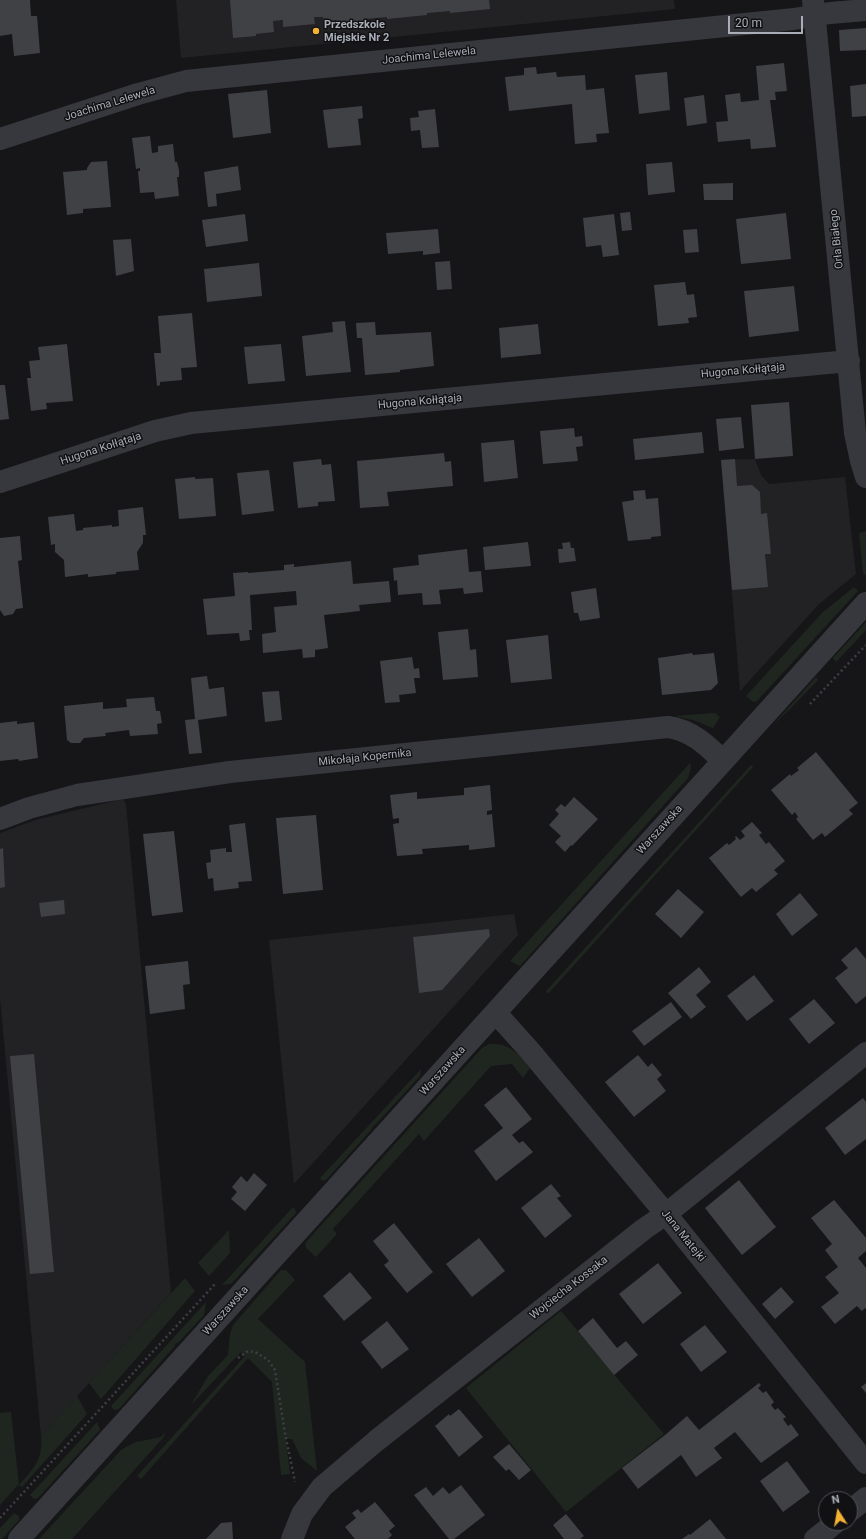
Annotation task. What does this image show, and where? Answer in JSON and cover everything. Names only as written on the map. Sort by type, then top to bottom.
[{"type":"street","name":"Joachima Lelewela","points":[[0,139],[138,94],[186,81],[794,19],[814,8],[866,10]]},
{"type":"street","name":"Orła Białego","points":[[814,8],[857,442],[866,477]]},
{"type":"street","name":"Hugona Kołłątaja","points":[[0,482],[155,432],[191,423],[849,361]]},
{"type":"street","name":"Warszawska","points":[[19,1539],[866,603]]},
{"type":"street","name":"Mikołaja Kopernika","points":[[0,819],[29,808],[77,795],[230,772],[668,727],[676,728],[692,734],[723,760]]},
{"type":"street","name":"Jana Matejki","points":[[496,1013],[535,1057],[666,1214],[866,1463]]},
{"type":"street","name":"Wojciecha Kossaka","points":[[292,1539],[302,1514],[322,1487],[376,1441],[637,1234],[666,1214],[866,1053]]},
{"type":"street","points":[[858,1504],[866,1498]]},
{"type":"street","points":[[302,1514],[304,1539]]},
{"type":"street","points":[[815,1539],[825,1531]]},
{"type":"path","points":[[808,706],[866,645]]},
{"type":"path","points":[[238,1358],[248,1351],[255,1352],[268,1360],[275,1370],[285,1433],[302,1514]]},
{"type":"shaded area","name":"Przedszkole Miejskie Nr 2","points":[[176,0],[674,0],[675,9],[181,58]]},
{"type":"shaded area","points":[[755,459],[761,475],[769,484],[845,477],[856,574],[819,604],[740,691],[721,460]]},
{"type":"shaded area","points":[[866,531],[866,576],[863,573],[859,533]]},
{"type":"shaded area","points":[[854,587],[858,591],[757,701],[753,702],[746,696],[822,613]]},
{"type":"shaded area","points":[[866,622],[866,630],[836,662],[833,658]]},
{"type":"shaded area","points":[[816,677],[818,680],[773,725]]},
{"type":"shaded area","points":[[715,713],[720,717],[713,728],[693,720],[674,716]]},
{"type":"shaded area","points":[[690,763],[691,768],[688,778],[520,966],[510,961]]},
{"type":"shaded area","points":[[751,765],[753,767],[548,994],[546,991]]},
{"type":"shaded area","points":[[123,799],[126,804],[171,1293],[41,1436],[0,998],[0,833],[35,820]]},
{"type":"shaded area","points":[[514,914],[518,935],[294,1184],[269,940]]},
{"type":"shaded area","points":[[489,1044],[507,1047],[522,1058],[530,1068],[523,1078],[512,1064],[491,1066],[424,1141],[419,1134],[333,1229],[337,1234],[316,1257],[306,1248],[305,1243],[482,1048]]},
{"type":"shaded area","points":[[421,1069],[420,1076],[373,1126],[326,1180],[322,1181],[320,1178]]},
{"type":"shaded area","points":[[293,1207],[296,1213],[231,1284],[222,1285]]},
{"type":"shaded area","points":[[229,1230],[230,1253],[209,1276],[198,1263]]},
{"type":"shaded area","points":[[281,1270],[286,1270],[295,1280],[258,1319],[305,1362],[317,1471],[301,1458],[292,1439],[286,1439],[290,1474],[281,1475],[272,1382],[248,1358],[141,1479],[137,1476],[245,1356],[241,1352],[191,1405],[208,1376],[228,1355],[230,1334],[233,1325]]},
{"type":"shaded area","points":[[185,1278],[195,1291],[101,1399],[89,1383]]},
{"type":"shaded area","points":[[206,1302],[204,1315],[178,1343],[176,1343],[119,1409],[114,1410],[111,1406]]},
{"type":"shaded area","points":[[561,1311],[664,1434],[566,1512],[466,1388]]},
{"type":"shaded area","points":[[77,1396],[87,1414],[22,1487],[18,1485],[0,1505],[0,1413],[11,1412],[19,1485],[39,1458],[41,1451],[41,1436]]},
{"type":"shaded area","points":[[97,1422],[100,1430],[38,1498],[34,1499],[30,1495]]},
{"type":"shaded area","points":[[166,1431],[163,1438],[72,1539],[39,1539],[122,1449],[136,1442],[161,1437]]},
{"type":"shaded area","points":[[14,1513],[19,1516],[19,1520],[2,1539],[0,1539],[0,1528]]},
{"type":"building","points":[[0,0],[30,0],[31,16],[37,16],[40,53],[14,56],[12,34],[0,36]]},
{"type":"building","points":[[230,0],[489,0],[490,9],[450,13],[450,11],[427,13],[427,15],[387,19],[387,17],[364,19],[364,21],[324,25],[323,17],[314,17],[315,24],[283,27],[283,20],[273,21],[274,32],[256,34],[256,36],[233,38]]},
{"type":"building","points":[[866,28],[866,50],[840,51],[839,30]]},
{"type":"building","points":[[784,63],[787,91],[775,92],[776,100],[770,100],[776,147],[751,149],[750,139],[718,142],[716,122],[728,121],[725,95],[740,93],[741,102],[759,100],[756,66]]},
{"type":"building","points":[[536,67],[537,74],[556,72],[557,77],[585,75],[586,90],[604,88],[609,133],[596,134],[597,142],[575,144],[572,104],[509,111],[505,77],[524,75],[524,68]]},
{"type":"building","points":[[667,72],[670,110],[639,114],[635,75]]},
{"type":"building","points":[[866,84],[866,116],[852,117],[850,86]]},
{"type":"building","points":[[267,90],[271,133],[233,138],[228,94]]},
{"type":"building","points":[[704,95],[707,123],[687,126],[684,98]]},
{"type":"building","points":[[362,106],[363,118],[358,119],[361,145],[328,148],[323,110]]},
{"type":"building","points":[[435,109],[439,147],[422,148],[420,130],[411,131],[410,118],[419,117],[418,111]]},
{"type":"building","points":[[150,136],[152,153],[158,152],[158,146],[173,144],[175,162],[177,162],[179,170],[179,177],[177,177],[179,196],[155,199],[154,192],[140,193],[138,171],[140,171],[140,168],[136,169],[132,138]]},
{"type":"building","points":[[107,161],[111,207],[83,209],[83,213],[67,215],[63,172],[87,170],[91,162]]},
{"type":"building","points":[[672,162],[675,192],[648,195],[646,164]]},
{"type":"building","points":[[238,166],[241,190],[216,194],[217,206],[208,207],[204,172]]},
{"type":"building","points":[[733,183],[733,200],[704,200],[703,184]]},
{"type":"building","points":[[630,212],[632,230],[622,231],[620,213]]},
{"type":"building","points":[[786,213],[791,259],[741,264],[736,219]]},
{"type":"building","points":[[245,214],[248,241],[206,247],[202,220]]},
{"type":"building","points":[[614,214],[619,255],[603,257],[601,245],[586,247],[583,218]]},
{"type":"building","points":[[438,229],[440,253],[423,255],[423,251],[388,254],[386,233]]},
{"type":"building","points":[[697,229],[699,252],[685,253],[683,230]]},
{"type":"building","points":[[131,239],[134,271],[116,276],[113,240]]},
{"type":"building","points":[[450,261],[452,289],[437,290],[435,262]]},
{"type":"building","points":[[259,263],[262,296],[207,302],[204,269]]},
{"type":"building","points":[[685,282],[687,295],[694,294],[697,317],[688,318],[689,323],[658,326],[654,285]]},
{"type":"building","points":[[794,286],[799,331],[749,337],[744,291]]},
{"type":"building","points":[[192,313],[197,367],[181,368],[182,380],[160,382],[160,385],[157,386],[154,353],[161,353],[158,316]]},
{"type":"building","points":[[345,321],[351,372],[306,376],[302,336],[333,332],[332,322]]},
{"type":"building","points":[[375,322],[376,335],[431,332],[434,366],[400,370],[400,372],[365,375],[362,338],[357,338],[356,323]]},
{"type":"building","points":[[538,324],[541,354],[501,358],[499,328]]},
{"type":"building","points":[[67,344],[73,401],[46,403],[47,409],[31,411],[27,378],[31,378],[29,361],[40,360],[38,347]]},
{"type":"building","points":[[281,344],[285,381],[248,384],[244,347]]},
{"type":"building","points":[[0,385],[5,385],[9,419],[0,420]]},
{"type":"building","points":[[789,402],[793,456],[755,459],[751,405]]},
{"type":"building","points":[[741,417],[744,448],[719,451],[716,419]]},
{"type":"building","points":[[574,428],[575,437],[582,436],[583,446],[576,447],[578,461],[543,464],[540,431]]},
{"type":"building","points":[[702,432],[704,453],[635,460],[633,439]]},
{"type":"building","points":[[514,440],[518,478],[484,482],[481,443]]},
{"type":"building","points":[[444,453],[445,462],[451,461],[453,486],[387,492],[389,506],[360,508],[357,461]]},
{"type":"building","points":[[321,459],[322,465],[331,464],[335,501],[318,502],[318,506],[298,508],[293,462]]},
{"type":"building","points":[[735,459],[737,486],[752,485],[760,492],[761,514],[767,513],[771,554],[765,554],[768,587],[732,590],[721,460]]},
{"type":"building","points":[[269,470],[274,511],[242,515],[237,473]]},
{"type":"building","points":[[195,477],[195,479],[213,478],[216,516],[179,519],[175,479]]},
{"type":"building","points":[[645,490],[646,499],[658,498],[661,536],[651,537],[651,539],[628,541],[622,502],[634,500],[633,491]]},
{"type":"building","points":[[143,507],[146,535],[143,535],[143,543],[137,552],[139,570],[88,577],[88,574],[65,577],[64,560],[55,552],[55,544],[51,545],[48,517],[74,514],[76,531],[83,530],[83,528],[112,525],[112,527],[119,526],[118,510]]},
{"type":"building","points":[[20,536],[22,560],[18,561],[23,608],[16,609],[13,614],[4,616],[0,610],[0,538]]},
{"type":"building","points":[[528,542],[531,566],[485,570],[483,547]]},
{"type":"building","points":[[570,542],[571,548],[574,548],[576,561],[559,563],[558,549],[563,549],[562,543]]},
{"type":"building","points":[[467,549],[469,572],[481,571],[483,592],[464,594],[463,588],[439,590],[441,604],[423,605],[422,593],[398,595],[397,580],[394,581],[393,568],[419,565],[418,555]]},
{"type":"building","points":[[351,561],[353,584],[389,581],[391,602],[359,605],[360,611],[324,615],[328,648],[315,650],[315,657],[303,658],[302,649],[263,653],[262,634],[276,632],[274,607],[297,605],[296,591],[250,595],[252,630],[249,630],[250,640],[240,641],[239,633],[207,635],[203,599],[235,596],[233,573],[284,570],[284,565],[294,564],[294,567]]},
{"type":"building","points":[[596,588],[600,618],[580,621],[578,613],[574,613],[571,592]]},
{"type":"building","points":[[468,629],[470,650],[476,649],[478,677],[443,680],[438,632]]},
{"type":"building","points":[[548,635],[552,679],[511,683],[506,640]]},
{"type":"building","points":[[692,653],[693,655],[714,653],[718,683],[711,690],[662,695],[658,658]]},
{"type":"building","points":[[412,657],[414,669],[419,668],[420,678],[414,678],[416,693],[399,695],[400,702],[385,703],[380,661]]},
{"type":"building","points":[[207,676],[209,689],[224,687],[227,716],[198,720],[202,753],[189,754],[185,720],[195,719],[191,678]]},
{"type":"building","points":[[279,691],[282,720],[265,722],[262,692]]},
{"type":"building","points":[[154,697],[156,711],[160,711],[162,723],[157,724],[158,734],[130,736],[129,730],[105,733],[106,736],[84,738],[80,743],[71,743],[67,740],[64,706],[103,702],[103,709],[127,707],[126,699]]},
{"type":"building","points":[[17,721],[17,724],[34,722],[38,758],[19,761],[18,759],[0,761],[0,723]]},
{"type":"building","points":[[816,752],[858,803],[849,810],[853,814],[825,837],[822,833],[813,840],[796,819],[798,817],[795,812],[792,815],[771,790],[790,774],[791,776],[799,770],[797,768]]},
{"type":"building","points":[[490,785],[492,810],[487,811],[487,815],[492,814],[495,847],[469,850],[469,845],[422,849],[423,854],[397,856],[393,824],[399,823],[399,818],[393,819],[390,795],[417,792],[417,799],[464,795],[464,788]]},
{"type":"building","points":[[574,797],[598,819],[565,852],[555,842],[561,836],[549,825],[559,814],[555,810],[561,804],[565,807]]},
{"type":"building","points":[[316,815],[323,890],[283,894],[276,818]]},
{"type":"building","points":[[752,822],[762,833],[759,835],[766,844],[769,842],[785,861],[774,870],[778,874],[756,892],[752,888],[741,897],[709,858],[727,843],[729,845],[736,839],[736,836],[740,840],[745,836],[741,831]]},
{"type":"building","points":[[245,823],[252,881],[238,882],[239,888],[214,891],[213,878],[208,879],[206,863],[211,862],[210,850],[226,848],[226,852],[232,852],[229,825]]},
{"type":"building","points":[[174,831],[183,912],[152,916],[143,834]]},
{"type":"building","points":[[3,848],[5,887],[0,888],[0,849]]},
{"type":"building","points":[[678,889],[704,912],[681,938],[655,914]]},
{"type":"building","points":[[800,893],[818,915],[792,936],[776,914]]},
{"type":"building","points":[[64,900],[65,914],[41,917],[39,903]]},
{"type":"building","points":[[489,929],[490,936],[442,990],[419,993],[413,937]]},
{"type":"building","points":[[856,947],[866,959],[866,996],[856,1004],[835,978],[848,968],[841,960]]},
{"type":"building","points":[[188,961],[190,984],[183,985],[185,1009],[150,1014],[145,966]]},
{"type":"building","points":[[699,967],[711,982],[696,995],[706,1007],[691,1019],[668,993]]},
{"type":"building","points":[[754,975],[774,1001],[747,1021],[727,996]]},
{"type":"building","points":[[814,999],[835,1023],[809,1044],[789,1019]]},
{"type":"building","points":[[671,1002],[682,1017],[644,1046],[632,1031]]},
{"type":"building","points":[[34,1054],[54,1272],[30,1274],[10,1056]]},
{"type":"building","points":[[638,1055],[648,1067],[652,1063],[662,1075],[657,1079],[666,1091],[634,1117],[605,1082]]},
{"type":"building","points":[[506,1087],[532,1119],[512,1135],[519,1143],[523,1141],[533,1152],[496,1181],[474,1151],[503,1128],[484,1105]]},
{"type":"building","points":[[863,1098],[866,1102],[866,1139],[845,1155],[825,1128]]},
{"type":"building","points":[[254,1173],[267,1185],[245,1211],[231,1199],[237,1192],[232,1187],[241,1176],[247,1182]]},
{"type":"building","points":[[739,1180],[776,1227],[742,1255],[705,1208]]},
{"type":"building","points":[[551,1184],[561,1196],[557,1198],[572,1216],[545,1238],[521,1208]]},
{"type":"building","points":[[834,1200],[866,1238],[866,1251],[858,1258],[866,1268],[866,1309],[865,1308],[862,1311],[857,1306],[835,1324],[821,1307],[839,1293],[825,1277],[838,1267],[825,1250],[832,1244],[811,1218]]},
{"type":"building","points":[[394,1223],[433,1272],[407,1293],[384,1265],[389,1261],[373,1241]]},
{"type":"building","points":[[479,1238],[505,1271],[472,1297],[446,1264]]},
{"type":"building","points":[[658,1263],[682,1293],[643,1324],[619,1294]]},
{"type":"building","points":[[350,1272],[372,1298],[344,1321],[323,1296]]},
{"type":"building","points":[[781,1287],[794,1302],[775,1319],[762,1304]]},
{"type":"building","points":[[593,1318],[617,1348],[626,1341],[638,1355],[614,1375],[578,1331]]},
{"type":"building","points":[[387,1321],[409,1349],[382,1369],[361,1342]]},
{"type":"building","points":[[705,1325],[727,1352],[701,1372],[680,1344]]},
{"type":"building","points":[[759,1383],[761,1385],[758,1388],[763,1393],[766,1391],[774,1402],[771,1405],[775,1410],[778,1408],[786,1417],[783,1419],[788,1426],[791,1424],[799,1435],[761,1463],[735,1432],[714,1448],[722,1458],[696,1477],[681,1455],[638,1489],[622,1468],[687,1416],[699,1430]]},
{"type":"building","points":[[866,1383],[866,1393],[861,1387]]},
{"type":"building","points":[[459,1409],[483,1437],[459,1457],[435,1426],[449,1414],[450,1416]]},
{"type":"building","points":[[509,1444],[531,1470],[519,1480],[509,1469],[506,1471],[493,1457]]},
{"type":"building","points":[[787,1461],[810,1492],[783,1512],[760,1481]]},
{"type":"building","points":[[461,1485],[485,1515],[454,1539],[449,1539],[414,1495],[426,1487],[433,1496],[443,1487],[449,1494]]},
{"type":"building","points":[[375,1502],[395,1526],[389,1531],[392,1535],[388,1539],[355,1539],[345,1527],[356,1518],[352,1513],[358,1509],[361,1513]]},
{"type":"building","points":[[566,1514],[584,1536],[580,1539],[564,1539],[553,1525]]},
{"type":"building","points":[[710,1519],[726,1539],[682,1539],[689,1534],[690,1535]]},
{"type":"building","points":[[232,1522],[233,1539],[206,1539],[221,1523]]},
{"type":"place","name":"Przedszkole Miejskie Nr 2","points":[[316,31]]}]
